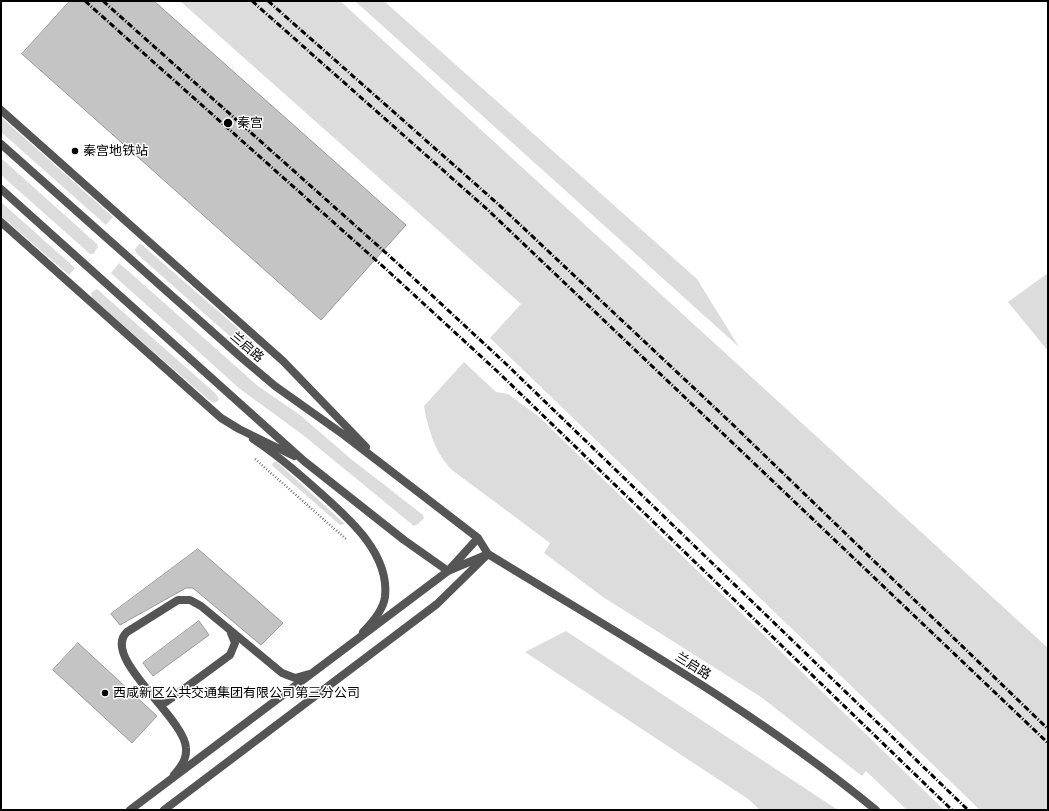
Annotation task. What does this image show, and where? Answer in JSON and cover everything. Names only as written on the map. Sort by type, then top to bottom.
[{"type":"street","points":[[1,110],[284,361],[355,436],[395,475]]},
{"type":"street","name":"兰启路","points":[[1,144],[242,359],[275,386],[478,538],[488,554],[702,686],[759,723],[842,782],[876,810]]},
{"type":"street","points":[[1,189],[304,461],[404,540],[448,571]]},
{"type":"street","points":[[1,222],[208,408],[277,455],[346,516],[367,540],[374,553],[384,584],[384,597],[382,608],[353,642]]},
{"type":"street","points":[[239,429],[304,461]]},
{"type":"street","points":[[130,810],[448,571],[478,538]]},
{"type":"street","points":[[448,571],[488,554]]},
{"type":"street","points":[[164,810],[437,604],[488,554]]},
{"type":"street","points":[[169,780],[183,763],[186,747],[181,733],[142,684],[122,653],[122,639],[127,632],[178,600],[186,600],[201,606],[282,673],[298,678],[313,672]]},
{"type":"street","points":[[154,699],[161,702],[166,702],[230,655],[235,643],[234,637],[230,630]]},
{"type":"shaded area","points":[[180,1],[340,1],[1048,648],[1048,810],[980,810],[490,338],[521,304]]},
{"type":"shaded area","points":[[355,1],[384,1],[697,279],[739,347]]},
{"type":"shaded area","points":[[1,117],[113,217],[106,225],[1,132]]},
{"type":"shaded area","points":[[1,158],[97,244],[98,247],[93,254],[90,254],[1,175]]},
{"type":"shaded area","points":[[1,202],[75,268],[69,275],[1,216]]},
{"type":"shaded area","points":[[140,243],[251,340],[255,346],[253,351],[241,346],[136,253],[135,249]]},
{"type":"shaded area","points":[[119,263],[258,386],[300,415],[351,459],[423,515],[424,518],[414,526],[303,435],[240,389],[111,273]]},
{"type":"shaded area","points":[[1048,273],[1048,351],[1008,302]]},
{"type":"shaded area","points":[[97,289],[215,393],[219,399],[218,401],[214,403],[209,400],[92,298],[91,293]]},
{"type":"shaded area","points":[[464,362],[496,392],[508,394],[538,416],[944,810],[907,810],[866,771],[862,776],[761,697],[603,597],[544,553],[550,543],[452,470],[441,456],[433,440],[424,406]]},
{"type":"shaded area","points":[[274,462],[277,462],[345,524],[340,525],[275,468],[272,465]]},
{"type":"shaded area","points":[[566,631],[838,810],[760,810],[748,799],[525,652]]},
{"type":"building","points":[[70,1],[154,1],[406,225],[321,320],[22,54]]},
{"type":"building","points":[[198,549],[283,623],[261,645],[193,588],[186,588],[120,625],[111,614]]},
{"type":"building","points":[[199,621],[209,635],[153,676],[143,663]]},
{"type":"building","name":"西咸新区公共交通集团有限公司第三分公司","points":[[78,643],[157,716],[132,743],[53,670]]},
{"type":"railway","points":[[85,1],[387,270],[498,372],[952,810]]},
{"type":"railway","points":[[103,1],[395,261],[505,363],[968,810]]},
{"type":"railway","points":[[252,1],[488,210],[1048,743]]},
{"type":"railway","points":[[268,1],[498,204],[729,421],[1048,729]]},
{"type":"place","name":"秦宫","points":[[228,123]]},
{"type":"place","name":"秦宫地铁站","points":[[75,151]]},
{"type":"place","name":"西咸新区公共交通集团有限公司第三分公司","points":[[105,693]]}]
